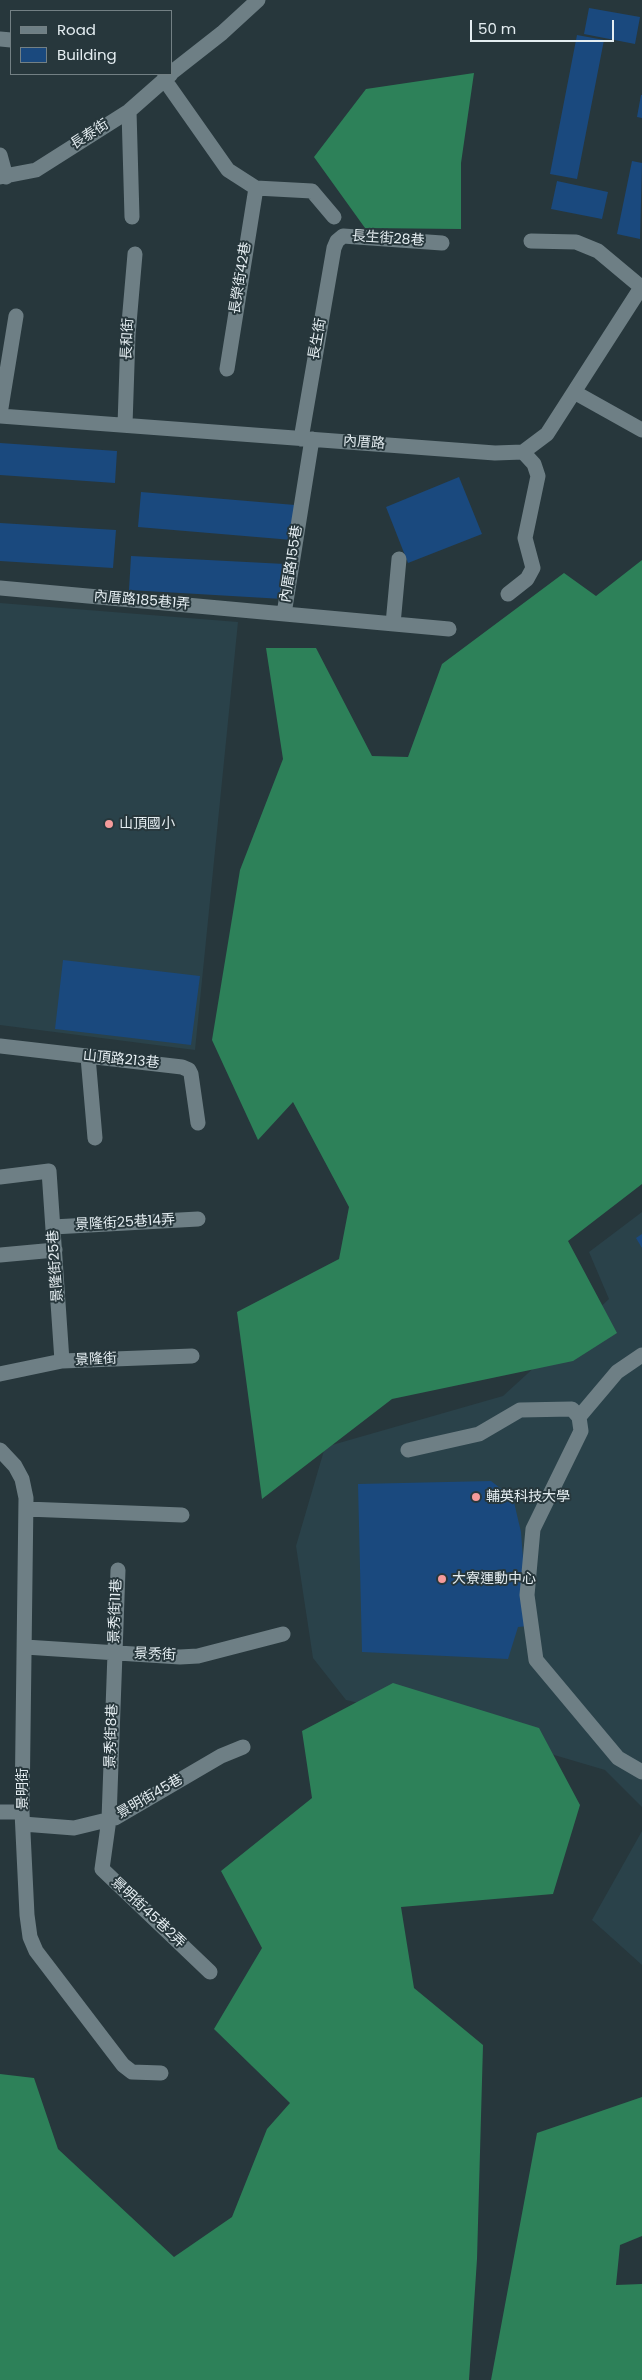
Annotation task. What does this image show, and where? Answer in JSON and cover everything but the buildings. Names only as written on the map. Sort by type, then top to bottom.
[{"type":"street","name":"長泰街","points":[[172,72],[258,0]]},
{"type":"street","name":"長泰街","points":[[3,177],[36,170],[128,111],[169,75]]},
{"type":"street","points":[[169,75],[228,170],[256,188],[312,191],[334,217]]},
{"type":"street","points":[[128,111],[132,217]]},
{"type":"street","points":[[0,155],[3,177]]},
{"type":"street","name":"長榮街42巷","points":[[227,368],[256,188]]},
{"type":"street","name":"長生街28巷","points":[[337,241],[343,236],[442,243]]},
{"type":"street","name":"長生街","points":[[307,439],[334,248],[337,241]]},
{"type":"street","points":[[508,594],[528,579],[533,568],[525,538],[538,476],[534,464],[523,452],[547,434],[642,287],[598,251],[576,242],[531,241]]},
{"type":"street","name":"長和街","points":[[125,425],[128,335],[135,254]]},
{"type":"street","points":[[0,415],[16,316]]},
{"type":"street","points":[[574,392],[642,430]]},
{"type":"street","name":"內厝路","points":[[0,415],[495,453],[523,452]]},
{"type":"street","name":"內厝路155巷","points":[[307,439],[284,614],[450,629]]},
{"type":"street","points":[[394,624],[399,559]]},
{"type":"street","name":"內厝路185巷1弄","points":[[0,588],[284,614]]},
{"type":"street","name":"山頂路213巷","points":[[0,1046],[182,1067],[189,1070],[198,1123]]},
{"type":"street","points":[[88,1057],[95,1138]]},
{"type":"street","name":"景隆街25巷","points":[[0,1177],[49,1171],[62,1361]]},
{"type":"street","name":"景隆街25巷14弄","points":[[53,1227],[198,1219]]},
{"type":"street","points":[[0,1255],[54,1250]]},
{"type":"street","points":[[579,1417],[617,1372],[642,1354]]},
{"type":"street","name":"景隆街","points":[[0,1374],[62,1361],[192,1356]]},
{"type":"street","points":[[408,1450],[479,1434],[520,1410],[572,1409],[579,1417],[581,1431],[533,1529],[527,1595],[536,1660],[618,1758],[642,1772]]},
{"type":"street","name":"景明街","points":[[0,1450],[15,1466],[22,1479],[26,1509],[23,1818],[27,1915],[30,1937],[36,1951],[123,2065],[132,2072],[161,2073]]},
{"type":"street","points":[[26,1509],[182,1515]]},
{"type":"street","name":"景秀街11巷","points":[[115,1653],[118,1570]]},
{"type":"street","name":"景秀街","points":[[24,1647],[180,1657],[198,1656],[283,1634]]},
{"type":"street","name":"景秀街8巷","points":[[110,1819],[115,1653]]},
{"type":"street","name":"景明街45巷","points":[[0,1812],[74,1828],[110,1819],[221,1756],[242,1748]]},
{"type":"street","name":"景明街45巷2弄","points":[[110,1819],[102,1869],[210,1972]]},
{"type":"shaded area","name":"山頂國小","points":[[0,603],[238,622],[195,1050],[0,1025]]},
{"type":"shaded area","name":"輔英科技大學","points":[[642,1212],[642,1807],[605,1770],[456,1726],[346,1700],[313,1658],[296,1546],[325,1447],[503,1396],[609,1299],[589,1252]]},
{"type":"shaded area","points":[[642,1831],[642,1965],[592,1920]]},
{"type":"green space","points":[[474,73],[461,163],[461,229],[365,228],[314,157],[366,89]]},
{"type":"green space","points":[[642,560],[642,1184],[568,1241],[617,1333],[573,1361],[392,1399],[262,1499],[237,1312],[339,1259],[349,1207],[293,1102],[258,1140],[212,1040],[240,870],[283,759],[266,648],[316,648],[372,756],[408,757],[442,664],[564,573],[596,596]]},
{"type":"green space","points":[[393,1683],[539,1728],[580,1805],[553,1894],[401,1907],[414,1988],[483,2045],[477,2259],[469,2380],[0,2380],[0,2074],[34,2078],[58,2149],[174,2257],[232,2217],[267,2129],[290,2103],[214,2029],[262,1948],[221,1871],[312,1798],[302,1731]]},
{"type":"green space","points":[[642,2097],[642,2236],[620,2245],[616,2285],[642,2284],[642,2380],[491,2380],[537,2133]]},
{"type":"place","name":"山頂國小","points":[[109,824]]},
{"type":"place","name":"輔英科技大學","points":[[476,1497]]},
{"type":"place","name":"大寮運動中心","points":[[442,1579]]}]
